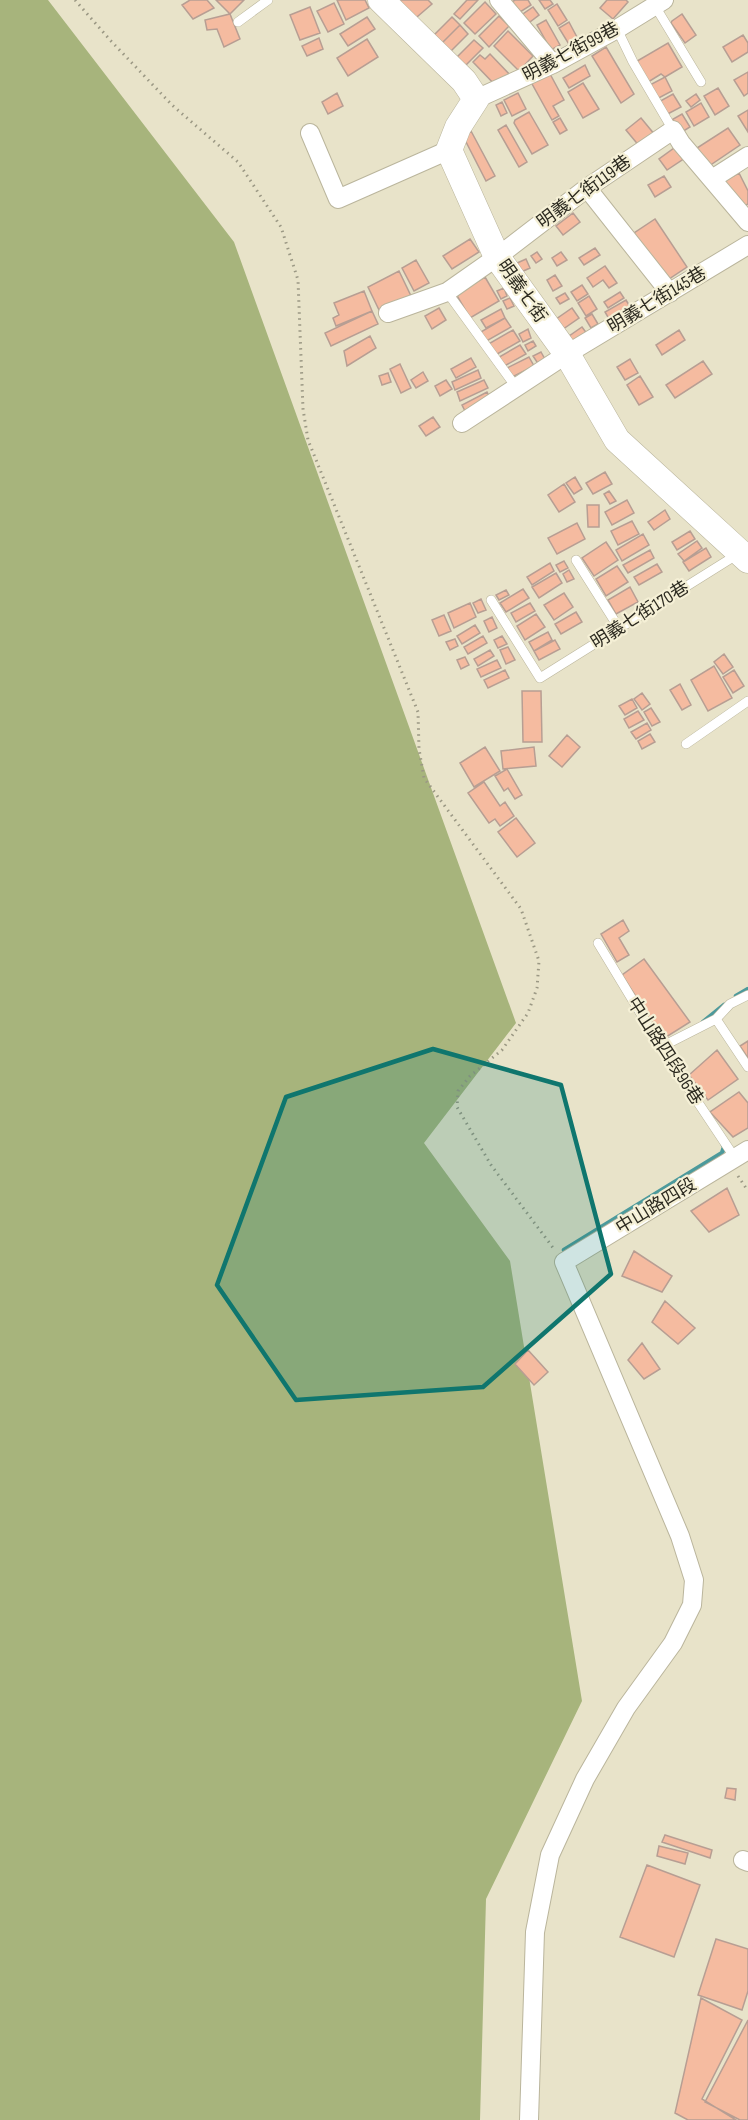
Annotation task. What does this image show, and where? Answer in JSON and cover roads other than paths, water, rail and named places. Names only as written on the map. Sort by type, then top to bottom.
[{"type":"street","points":[[310,133],[338,199],[449,150],[458,127],[476,99],[464,81],[381,0]]},
{"type":"street","points":[[499,0],[553,64]]},
{"type":"street","name":"明義七街99巷","points":[[476,99],[553,64],[659,3]]},
{"type":"street","points":[[673,130],[681,143],[748,222]]},
{"type":"street","name":"明義七街119巷","points":[[388,313],[447,292],[587,188],[673,130]]},
{"type":"street","name":"明義七街","points":[[449,150],[497,257],[567,354],[617,440],[744,556]]},
{"type":"street","points":[[712,179],[748,156]]},
{"type":"street","points":[[587,188],[670,292]]},
{"type":"street","name":"明義七街145巷","points":[[462,423],[567,354],[748,245]]},
{"type":"street","name":"中山路四段","points":[[529,2120],[535,1932],[550,1855],[585,1779],[626,1708],[673,1643],[692,1605],[694,1580],[680,1536],[564,1262],[742,1154]]},
{"type":"lane","points":[[238,22],[268,0]]},
{"type":"lane","points":[[659,3],[701,82]]},
{"type":"lane","points":[[617,29],[633,62],[673,130]]},
{"type":"lane","points":[[447,292],[516,387]]},
{"type":"lane","name":"明義七街170巷","points":[[491,600],[540,678],[619,628],[744,556]]},
{"type":"lane","points":[[576,560],[619,628]]},
{"type":"lane","points":[[686,744],[748,701]]},
{"type":"lane","name":"中山路四段96巷","points":[[598,943],[661,1047],[742,1154]]},
{"type":"lane","points":[[661,1047],[716,1019],[730,1004],[748,995]]},
{"type":"lane","points":[[716,1019],[748,1067]]},
{"type":"waterway","points":[[736,996],[748,989]]},
{"type":"waterway","points":[[703,1022],[724,1005]]},
{"type":"waterway","points":[[564,1250],[722,1153],[723,1145]]}]
